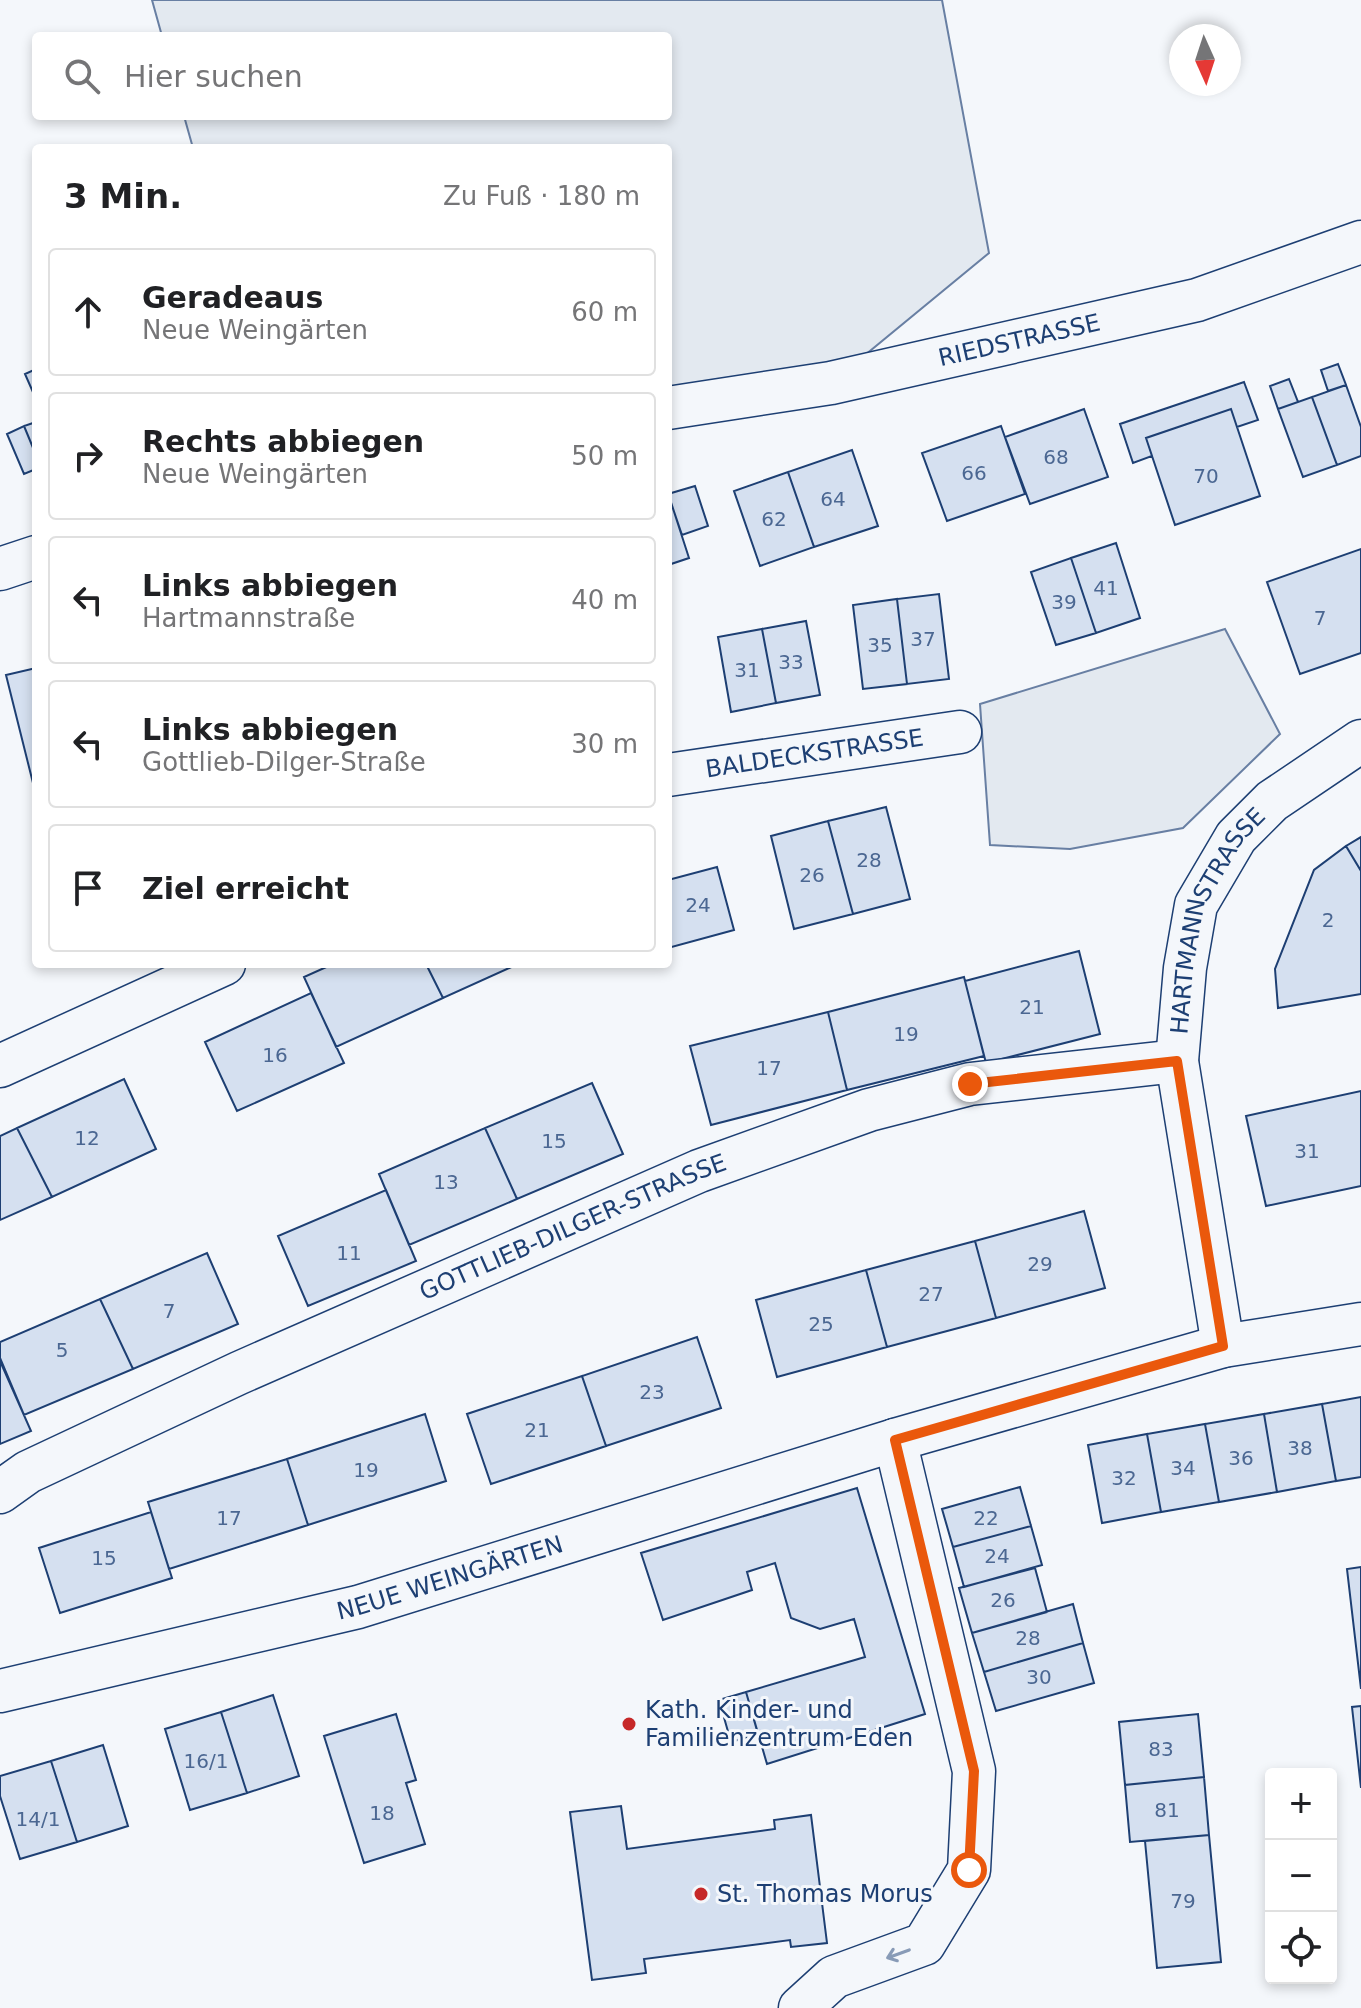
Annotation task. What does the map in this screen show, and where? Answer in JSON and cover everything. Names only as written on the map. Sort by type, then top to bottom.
[{"type":"street","name":"RIEDSTRASSE","points":[[672,407],[831,383],[1197,300],[1361,242]]},
{"type":"street","points":[[0,569],[32,558]]},
{"type":"street","name":"BALDECKSTRASSE","points":[[672,774],[960,732]]},
{"type":"street","name":"HARTMANNSTRASSE","points":[[1223,1346],[1177,1061],[1185,968],[1196,905],[1236,837],[1272,801],[1361,741]]},
{"type":"street","points":[[0,1066],[215,968]]},
{"type":"street","name":"GOTTLIEB-DILGER-STRASSE","points":[[0,1492],[28,1472],[239,1373],[699,1171],[869,1110],[970,1084],[1177,1061]]},
{"type":"street","name":"NEUE WEINGÄRTEN","points":[[0,1691],[358,1607],[895,1440],[1223,1346],[1361,1324]]},
{"type":"street","points":[[800,2008],[834,1977],[924,1944],[969,1870],[974,1771],[895,1440]]},
{"type":"shaded area","points":[[152,0],[942,0],[989,253],[831,383],[672,407],[672,144],[192,144],[185,120],[672,120],[672,32],[161,32]]},
{"type":"shaded area","points":[[1225,629],[1280,734],[1183,828],[1070,849],[990,845],[980,704]]},
{"type":"building","points":[[1338,364],[1346,385],[1328,391],[1321,370]]},
{"type":"building","points":[[32,371],[32,390],[25,374]]},
{"type":"building","points":[[1289,379],[1298,402],[1278,409],[1270,386]]},
{"type":"building","points":[[1244,382],[1258,420],[1237,427],[1231,409],[1146,438],[1152,456],[1133,463],[1120,424]]},
{"type":"building","points":[[1346,385],[1361,427],[1361,456],[1337,465],[1312,397]]},
{"type":"building","points":[[1312,397],[1337,465],[1303,477],[1278,409]]},
{"type":"building","points":[[1084,409],[1108,477],[1030,504],[1005,437]]},
{"type":"building","points":[[1231,409],[1260,496],[1175,525],[1146,438]]},
{"type":"building","points":[[32,423],[32,445],[24,426]]},
{"type":"building","points":[[24,426],[32,445],[32,471],[24,474],[7,434]]},
{"type":"building","points":[[1001,426],[1025,494],[947,521],[922,453]]},
{"type":"building","points":[[852,450],[878,526],[814,547],[788,472]]},
{"type":"building","points":[[788,472],[814,547],[760,566],[734,491]]},
{"type":"building","points":[[695,486],[708,526],[682,535],[672,506],[672,493]]},
{"type":"building","points":[[672,505],[689,558],[672,564]]},
{"type":"building","points":[[1116,543],[1140,618],[1096,633],[1071,558]]},
{"type":"building","points":[[1361,549],[1361,653],[1300,674],[1267,582]]},
{"type":"building","points":[[1071,558],[1096,633],[1056,645],[1031,572]]},
{"type":"building","points":[[939,594],[949,679],[907,684],[897,599]]},
{"type":"building","points":[[897,599],[907,684],[863,689],[853,605]]},
{"type":"building","points":[[806,621],[820,695],[776,703],[762,629]]},
{"type":"building","points":[[762,629],[776,703],[731,712],[718,637]]},
{"type":"building","points":[[32,669],[32,779],[6,675]]},
{"type":"building","points":[[886,807],[910,899],[853,914],[828,821]]},
{"type":"building","points":[[828,821],[853,914],[794,929],[771,836]]},
{"type":"building","points":[[1361,837],[1361,871],[1346,846]]},
{"type":"building","points":[[1346,846],[1361,871],[1361,994],[1278,1008],[1275,969],[1314,870]]},
{"type":"building","points":[[717,867],[734,930],[672,947],[672,879]]},
{"type":"building","points":[[1079,951],[1100,1034],[986,1063],[965,981]]},
{"type":"building","points":[[324,968],[428,968],[443,998],[336,1047],[304,977]]},
{"type":"building","points":[[428,968],[509,968],[443,998]]},
{"type":"building","points":[[964,977],[984,1056],[847,1090],[828,1012]]},
{"type":"building","points":[[311,993],[344,1063],[237,1111],[205,1042]]},
{"type":"building","points":[[828,1012],[847,1090],[711,1125],[690,1046]]},
{"type":"building","points":[[124,1079],[156,1149],[52,1197],[17,1128]]},
{"type":"building","points":[[592,1083],[623,1154],[517,1199],[485,1128]]},
{"type":"building","points":[[1361,1091],[1361,1186],[1266,1206],[1246,1116]]},
{"type":"building","points":[[17,1128],[52,1197],[0,1220],[0,1136]]},
{"type":"building","points":[[485,1128],[517,1199],[409,1245],[379,1174]]},
{"type":"building","points":[[386,1190],[416,1261],[308,1306],[278,1236]]},
{"type":"building","points":[[1084,1211],[1105,1288],[996,1318],[975,1241]]},
{"type":"building","points":[[975,1241],[996,1318],[887,1347],[866,1270]]},
{"type":"building","points":[[207,1253],[238,1324],[133,1369],[100,1299]]},
{"type":"building","points":[[866,1270],[887,1347],[777,1377],[756,1300]]},
{"type":"building","points":[[100,1299],[133,1369],[24,1415],[0,1358],[0,1342]]},
{"type":"building","points":[[697,1337],[721,1408],[606,1446],[582,1376]]},
{"type":"building","points":[[0,1361],[31,1431],[0,1444]]},
{"type":"building","points":[[582,1376],[606,1446],[491,1484],[467,1414]]},
{"type":"building","points":[[1361,1397],[1361,1477],[1336,1481],[1322,1404]]},
{"type":"building","points":[[1322,1404],[1336,1481],[1277,1492],[1264,1414]]},
{"type":"building","points":[[425,1414],[446,1481],[308,1525],[287,1459]]},
{"type":"building","points":[[1264,1414],[1277,1492],[1219,1502],[1205,1424]]},
{"type":"building","points":[[1205,1424],[1219,1502],[1161,1512],[1147,1434]]},
{"type":"building","points":[[1147,1434],[1161,1512],[1102,1523],[1088,1445]]},
{"type":"building","points":[[287,1459],[308,1525],[169,1569],[148,1502]]},
{"type":"building","points":[[1020,1487],[1031,1526],[953,1547],[942,1509]]},
{"type":"building","name":"Kath. Kinder- und Familienzentrum Eden","points":[[857,1488],[925,1714],[767,1764],[746,1692],[865,1657],[854,1619],[820,1629],[791,1618],[775,1563],[747,1572],[752,1590],[663,1620],[641,1553]]},
{"type":"building","points":[[151,1512],[172,1578],[60,1613],[39,1548]]},
{"type":"building","points":[[1031,1526],[1042,1565],[964,1587],[953,1547]]},
{"type":"building","points":[[1361,1567],[1361,1689],[1347,1569]]},
{"type":"building","points":[[1035,1568],[1047,1612],[972,1633],[959,1588]]},
{"type":"building","points":[[1073,1604],[1083,1643],[984,1672],[972,1633]]},
{"type":"building","points":[[1083,1643],[1094,1683],[996,1711],[984,1672]]},
{"type":"building","points":[[746,1692],[758,1734],[731,1742],[719,1700]]},
{"type":"building","points":[[273,1695],[299,1776],[247,1793],[221,1712]]},
{"type":"building","points":[[1361,1706],[1361,1788],[1352,1707]]},
{"type":"building","points":[[221,1712],[247,1793],[190,1810],[165,1729]]},
{"type":"building","points":[[396,1714],[416,1780],[406,1783],[425,1844],[364,1863],[324,1736]]},
{"type":"building","points":[[1198,1714],[1204,1777],[1125,1785],[1119,1722]]},
{"type":"building","points":[[103,1745],[128,1826],[77,1842],[51,1761]]},
{"type":"building","points":[[51,1761],[77,1842],[20,1859],[0,1796],[0,1776]]},
{"type":"building","points":[[1204,1777],[1209,1835],[1130,1842],[1125,1785]]},
{"type":"building","name":"St. Thomas Morus","points":[[621,1806],[627,1849],[775,1829],[774,1820],[811,1815],[827,1943],[791,1947],[790,1940],[644,1959],[646,1973],[592,1980],[570,1812]]},
{"type":"building","points":[[1209,1835],[1221,1962],[1157,1968],[1145,1841]]},
{"type":"place","name":"Kath. Kinder- und Familienzentrum Eden","points":[[629,1724]]},
{"type":"place","name":"St. Thomas Morus","points":[[701,1894]]},
{"type":"route","points":[[969,1870],[974,1771],[895,1440],[1223,1346],[1177,1061],[970,1084]]}]
